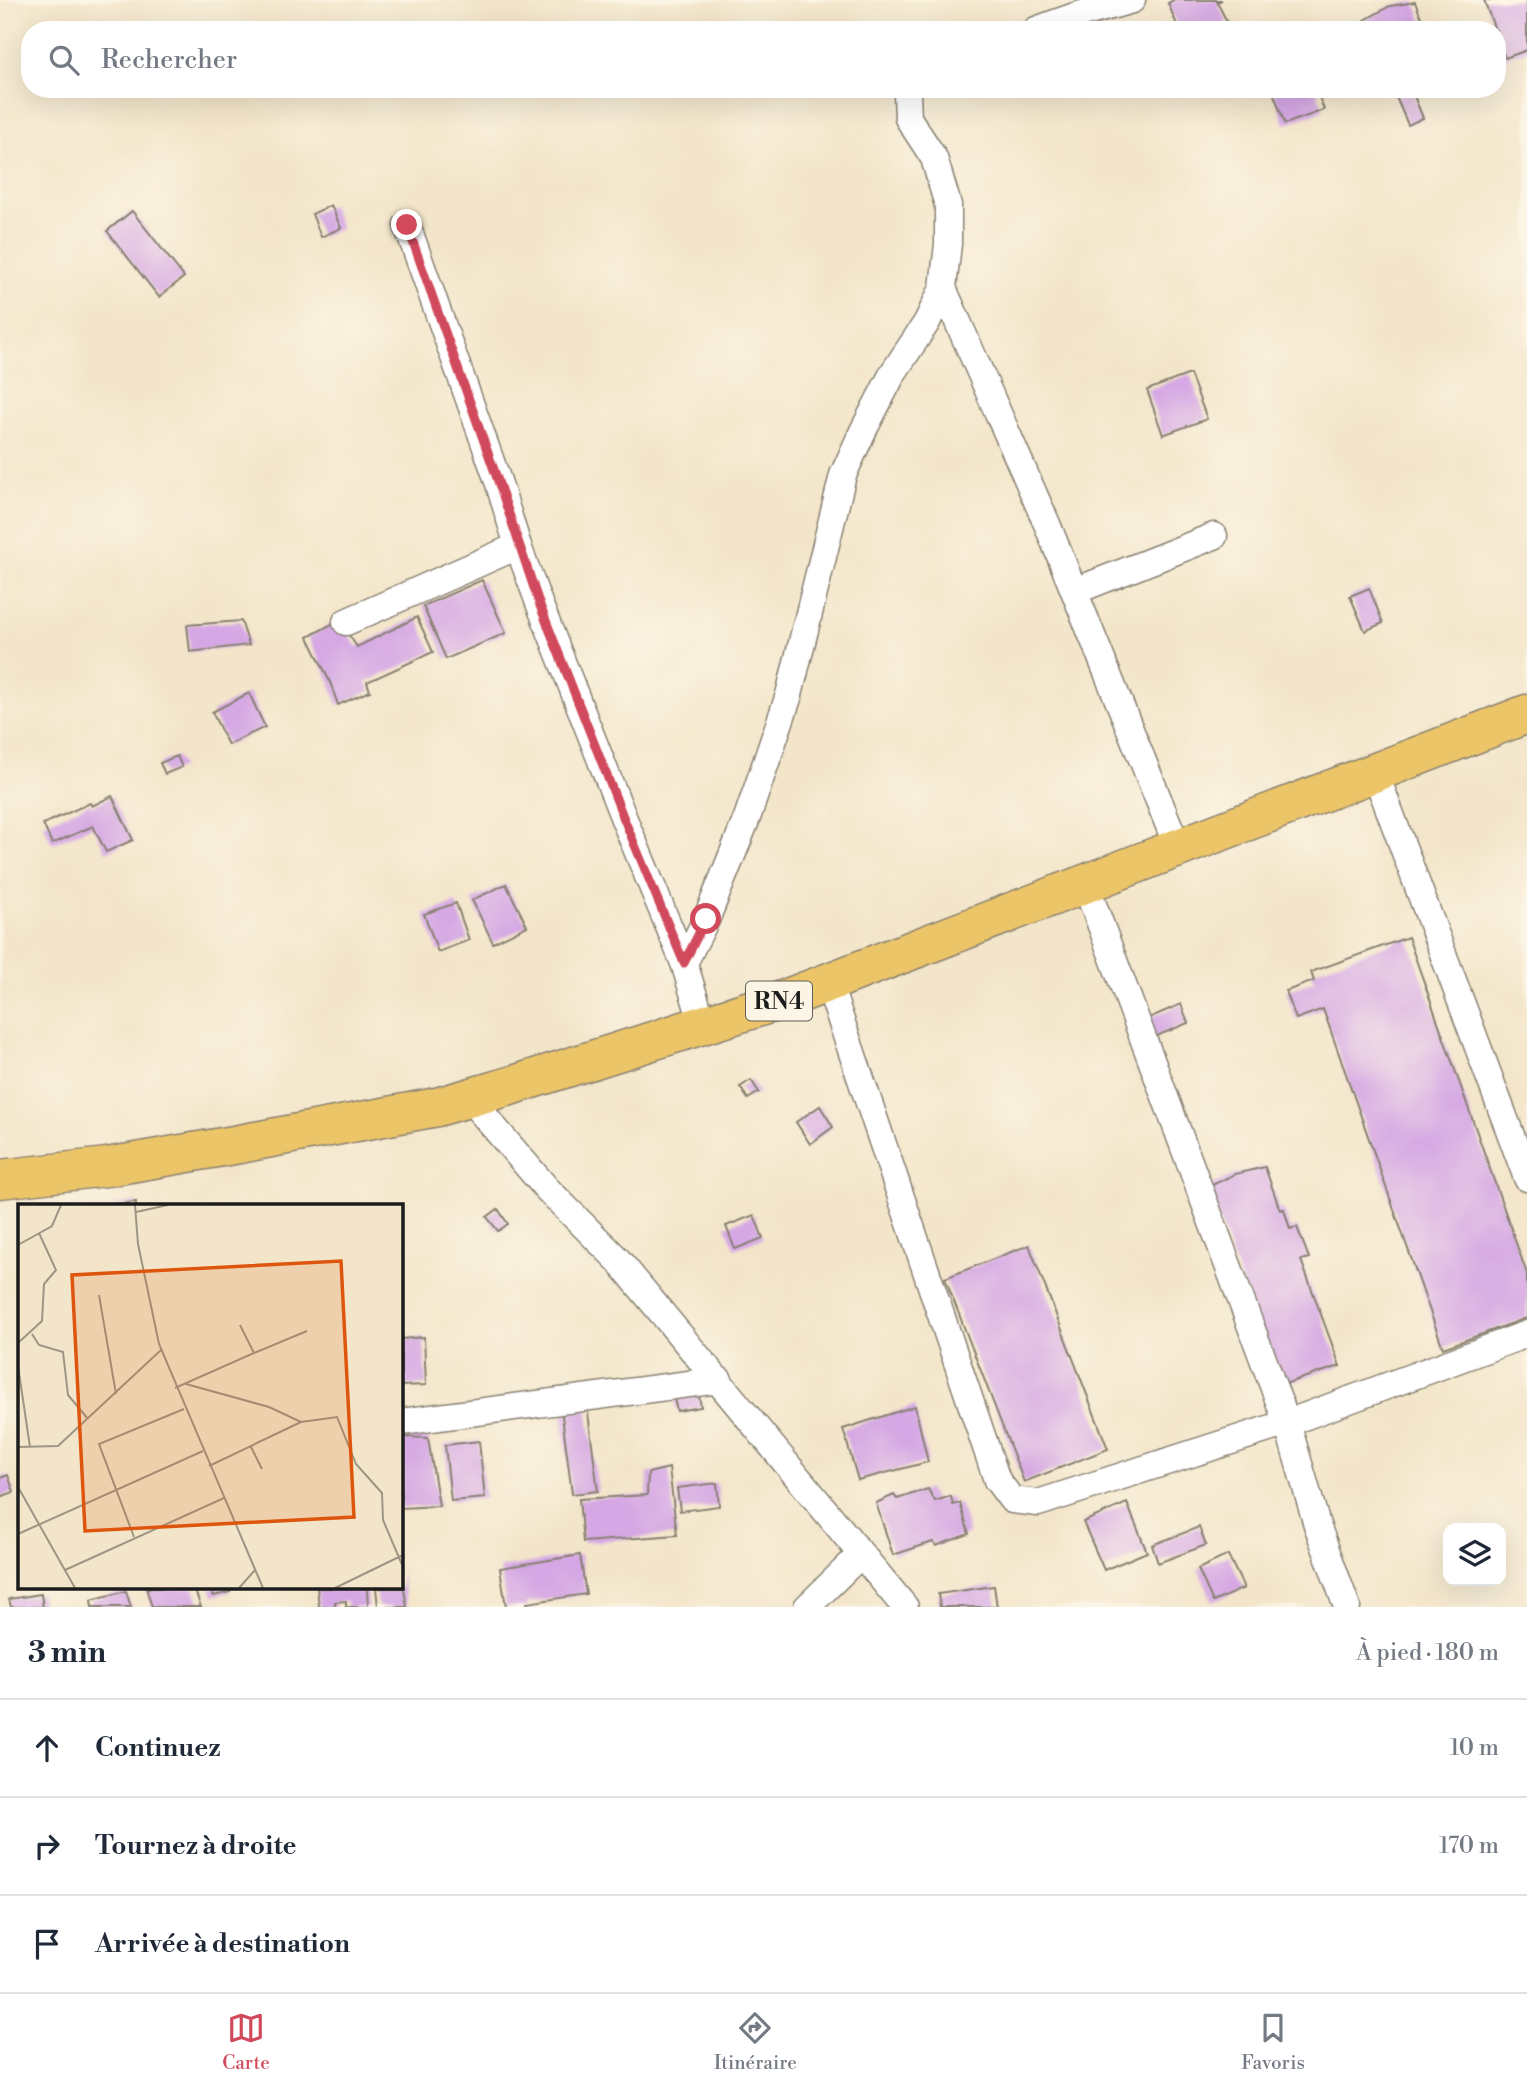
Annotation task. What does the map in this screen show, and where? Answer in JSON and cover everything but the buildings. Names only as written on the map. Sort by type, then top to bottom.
[{"type":"highway","name":"RN4","points":[[0,1179],[107,1167],[234,1146],[437,1107],[469,1098],[746,1012],[1527,714]]},
{"type":"street","points":[[1061,21],[1132,0]]},
{"type":"street","points":[[684,963],[706,919],[747,818],[789,695],[816,594],[843,475],[893,373],[927,322],[943,288],[948,244],[948,205],[934,158],[908,118],[907,98]]},
{"type":"street","points":[[407,225],[498,481],[518,546],[619,808],[684,963],[703,1025]]},
{"type":"street","points":[[943,288],[1075,591],[1178,848]]},
{"type":"street","points":[[1075,591],[1214,536]]},
{"type":"street","points":[[346,622],[518,546]]},
{"type":"street","points":[[1375,772],[1527,1178]]},
{"type":"street","points":[[1085,883],[1287,1423],[1317,1525],[1347,1607]]},
{"type":"street","points":[[828,982],[997,1480],[1012,1500],[1038,1503],[1287,1423],[1527,1334]]},
{"type":"street","points":[[469,1098],[547,1189],[618,1260],[905,1607]]},
{"type":"street","points":[[402,1422],[719,1380]]},
{"type":"street","points":[[807,1607],[860,1555]]},
{"type":"route","points":[[407,225],[539,603],[684,963],[706,919]]}]
